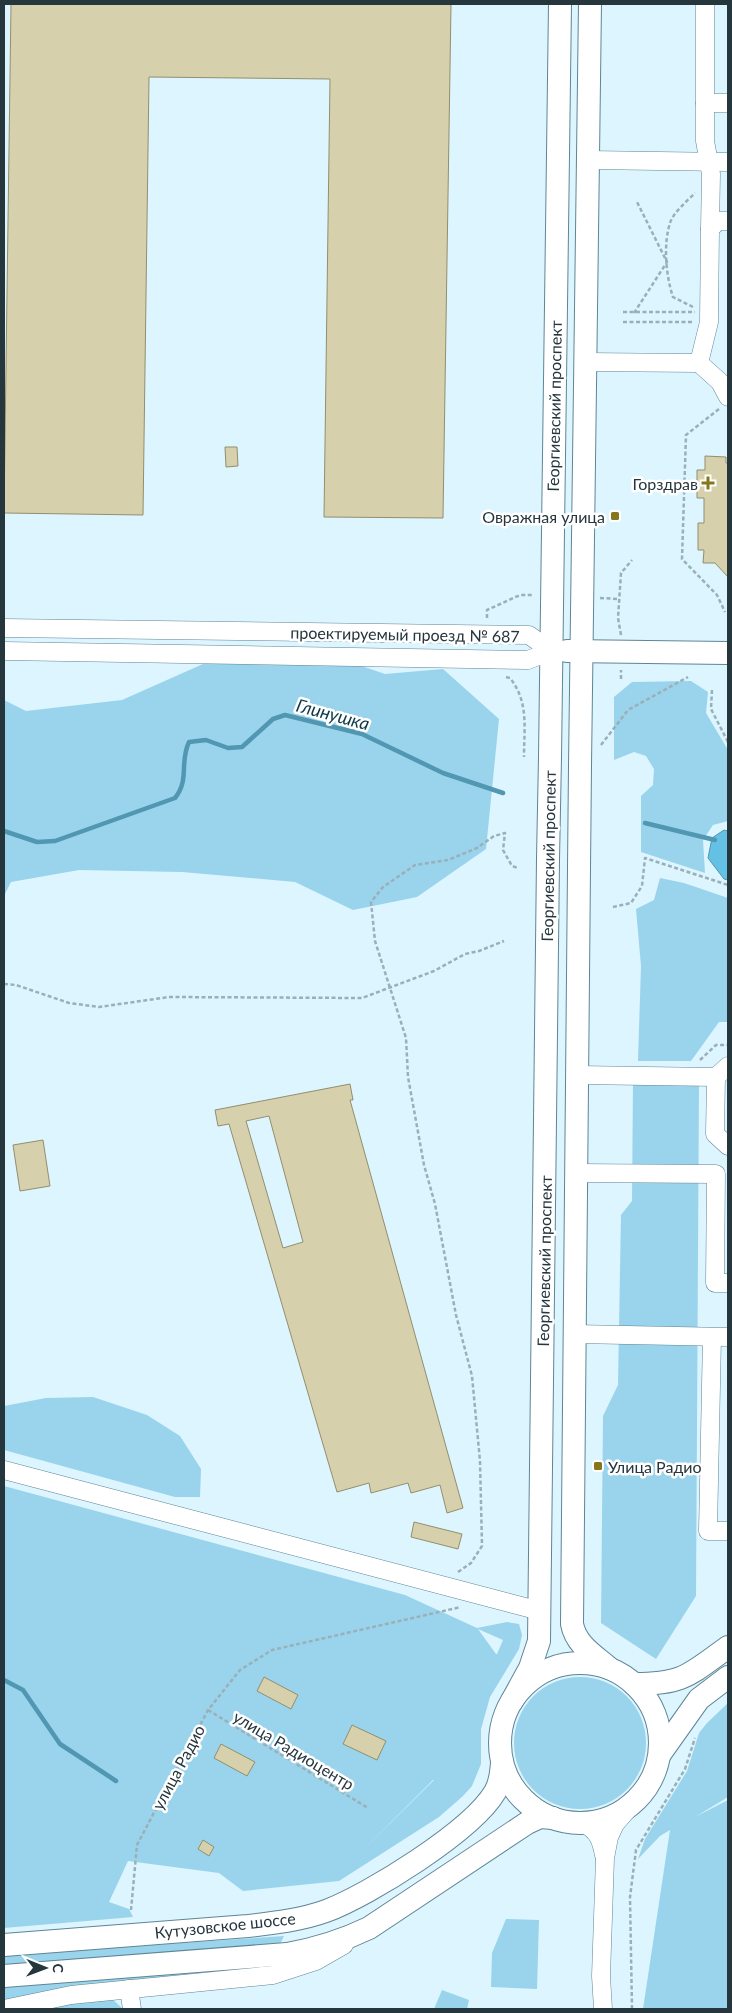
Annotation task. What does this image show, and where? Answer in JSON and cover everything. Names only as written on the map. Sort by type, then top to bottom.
[{"type":"main road","name":"Георгиевский проспект","points":[[512,1701],[538,1649],[540,1611],[560,4]]},
{"type":"main road","name":"Георгиевский проспект","points":[[590,4],[580,766],[572,1624],[576,1638],[581,1644],[609,1668]]},
{"type":"main road","points":[[551,651],[728,653]]},
{"type":"main road","points":[[634,1684],[666,1684],[687,1677],[728,1647]]},
{"type":"main road","points":[[660,1754],[660,1732],[653,1709],[634,1684],[609,1668],[588,1663],[560,1665],[532,1678],[512,1701],[501,1731],[502,1762],[516,1791],[526,1802],[553,1818],[583,1823],[601,1820],[628,1809],[648,1784],[660,1754],[699,1699],[728,1677]]},
{"type":"main road","name":"Кутузовское шоссе","points":[[4,1945],[258,1925],[287,1922],[324,1912],[354,1900],[385,1882],[463,1826],[494,1793],[500,1782],[502,1762]]},
{"type":"main road","name":"Кутузовское шоссе","points":[[4,1976],[287,1954],[313,1950],[344,1940],[369,1928],[527,1823],[540,1817],[553,1818]]},
{"type":"street","points":[[700,162],[705,141],[705,4]]},
{"type":"street","points":[[705,103],[728,104]]},
{"type":"street","points":[[588,160],[728,162]]},
{"type":"street","points":[[699,363],[709,322],[711,174],[700,162]]},
{"type":"street","points":[[710,229],[718,221],[728,221]]},
{"type":"street","points":[[586,362],[699,363],[720,382],[725,402]]},
{"type":"street","name":"проектируемый проезд № 687","points":[[4,628],[529,635],[551,651]]},
{"type":"street","name":"проектируемый проезд № 687","points":[[4,651],[528,660],[551,651]]},
{"type":"street","points":[[577,1074],[682,1076],[722,1072],[715,1134],[728,1146]]},
{"type":"street","points":[[576,1173],[716,1174],[722,1200],[715,1283],[728,1283]]},
{"type":"street","points":[[575,1334],[720,1337],[708,1531],[728,1531]]},
{"type":"street","points":[[4,1470],[438,1586],[540,1611]]},
{"type":"street","points":[[603,2009],[601,1976],[605,1858],[608,1837],[615,1824],[628,1809]]},
{"type":"street","points":[[583,1823],[595,1830],[601,1839],[605,1858]]},
{"type":"street","points":[[4,2009],[71,1995],[273,1975],[316,1962],[369,1928]]},
{"type":"street","points":[[129,1989],[132,2009]]},
{"type":"path","points":[[700,162],[695,174],[694,193],[670,222],[667,262],[668,284],[673,297],[684,304],[709,312]]},
{"type":"path","points":[[636,200],[667,262]]},
{"type":"path","points":[[634,313],[667,262]]},
{"type":"path","points":[[622,312],[686,312]]},
{"type":"path","points":[[623,322],[685,322]]},
{"type":"path","points":[[725,402],[686,434],[682,559],[717,595],[725,612]]},
{"type":"path","points":[[621,679],[621,633],[618,618],[621,573],[632,560]]},
{"type":"path","points":[[601,745],[628,710],[688,677]]},
{"type":"path","points":[[712,690],[711,709],[728,742]]},
{"type":"path","points":[[438,1586],[471,1564],[482,1546],[480,1461],[472,1376],[456,1315],[435,1204],[422,1156],[408,1077],[406,1038],[375,941],[371,902],[375,894],[415,865],[448,860],[477,848],[494,836],[505,833],[505,854],[512,866],[518,868]]},
{"type":"path","points":[[613,906],[631,902],[642,886],[646,858],[728,885]]},
{"type":"path","points":[[4,984],[68,1002],[99,1007],[169,997],[362,998],[390,989],[465,954],[479,952],[504,942]]},
{"type":"path","points":[[682,1076],[716,1045],[728,1045]]},
{"type":"path","name":"улица Радио","points":[[131,1910],[137,1845],[208,1710],[240,1670],[272,1650],[464,1607]]},
{"type":"path","name":"улица Радиоцентр","points":[[208,1710],[368,1808]]},
{"type":"path","points":[[632,2009],[630,1897],[636,1850],[685,1770],[698,1731]]},
{"type":"shaded area","points":[[212,660],[347,661],[385,674],[443,669],[499,719],[486,849],[417,897],[353,910],[295,882],[182,872],[79,870],[11,882],[4,896],[4,700],[26,711],[122,700]]},
{"type":"shaded area","points":[[691,681],[708,692],[706,713],[728,750],[728,821],[713,825],[703,840],[705,873],[641,852],[641,796],[653,785],[654,769],[646,756],[634,752],[614,760],[614,697],[632,682]]},
{"type":"shaded area","points":[[724,830],[728,831],[728,880],[724,879],[708,858],[712,838]]},
{"type":"shaded area","points":[[660,878],[684,883],[728,898],[728,1022],[719,1022],[691,1061],[638,1061],[641,966],[636,909],[654,900]]},
{"type":"shaded area","points":[[633,1082],[699,1083],[696,1596],[656,1659],[601,1623],[603,1416],[618,1385],[621,1215],[632,1201]]},
{"type":"shaded area","points":[[93,1397],[147,1415],[180,1436],[201,1469],[200,1497],[175,1497],[4,1450],[4,1406],[46,1398]]},
{"type":"shaded area","points":[[4,1486],[405,1595],[477,1628],[507,1622],[519,1624],[522,1635],[519,1649],[490,1697],[481,1729],[481,1764],[472,1786],[439,1817],[339,1881],[243,1891],[219,1873],[128,1861],[109,1902],[129,1909],[133,1917],[4,1928]],"holes":[[[478,1629],[503,1640],[497,1654],[496,1654]],[[433,1780],[434,1780],[363,1850]]]},
{"type":"shaded area","points":[[580,1677],[593,1678],[605,1682],[627,1696],[641,1718],[645,1730],[645,1756],[641,1768],[627,1790],[605,1804],[593,1808],[580,1809],[567,1808],[555,1804],[533,1790],[519,1768],[515,1756],[514,1743],[515,1730],[519,1718],[533,1696],[555,1682],[567,1678]]},
{"type":"shaded area","points":[[728,1703],[728,1797],[695,1817],[728,1800],[728,2009],[643,2009],[670,1830],[660,1836],[638,1859],[645,1839],[687,1771],[699,1733]]},
{"type":"shaded area","points":[[506,1919],[539,1920],[537,1989],[491,1987],[492,1953]]},
{"type":"shaded area","points":[[284,1936],[280,1944],[4,1965],[4,1955]]},
{"type":"shaded area","points":[[238,1966],[243,1969],[4,2001],[4,1984]]},
{"type":"shaded area","points":[[442,1990],[469,2000],[467,2009],[434,2009]]},
{"type":"shaded area","points":[[110,1997],[123,2009],[33,2009]]},
{"type":"building","points":[[11,4],[451,4],[443,518],[324,517],[330,79],[149,77],[143,515],[4,513]]},
{"type":"building","points":[[225,447],[237,447],[238,466],[226,467]]},
{"type":"building","points":[[705,456],[726,457],[726,463],[728,463],[728,577],[715,563],[703,563],[704,550],[698,550],[698,523],[704,523],[704,498],[697,498],[697,470],[705,470]]},
{"type":"building","points":[[350,1084],[353,1100],[350,1100],[463,1508],[447,1513],[440,1485],[411,1493],[408,1483],[371,1493],[369,1483],[337,1492],[229,1124],[218,1126],[215,1110]],"holes":[[[269,1116],[303,1242],[283,1248],[246,1121]]]},
{"type":"building","points":[[43,1140],[50,1186],[20,1191],[13,1145]]},
{"type":"building","points":[[414,1522],[462,1534],[458,1549],[411,1537]]},
{"type":"building","points":[[264,1677],[298,1695],[291,1709],[257,1691]]},
{"type":"building","points":[[352,1725],[386,1741],[377,1760],[343,1744]]},
{"type":"building","points":[[221,1744],[255,1762],[247,1776],[214,1758]]},
{"type":"building","points":[[203,1840],[214,1847],[209,1856],[198,1849]]},
{"type":"waterway","name":"Глинушка","points":[[4,831],[37,842],[55,841],[175,798],[182,784],[186,750],[189,742],[206,740],[228,748],[242,747],[273,719],[285,715],[362,734],[443,773],[503,793]]},
{"type":"waterway","name":"Глинушка","points":[[645,823],[715,840]]},
{"type":"waterway","points":[[4,1680],[23,1690],[60,1744],[116,1781]]},
{"type":"place","name":"Горздрав","points":[[708,483]]},
{"type":"place","name":"Овражная улица","points":[[615,516]]},
{"type":"place","name":"Улица Радио","points":[[598,1466]]}]
